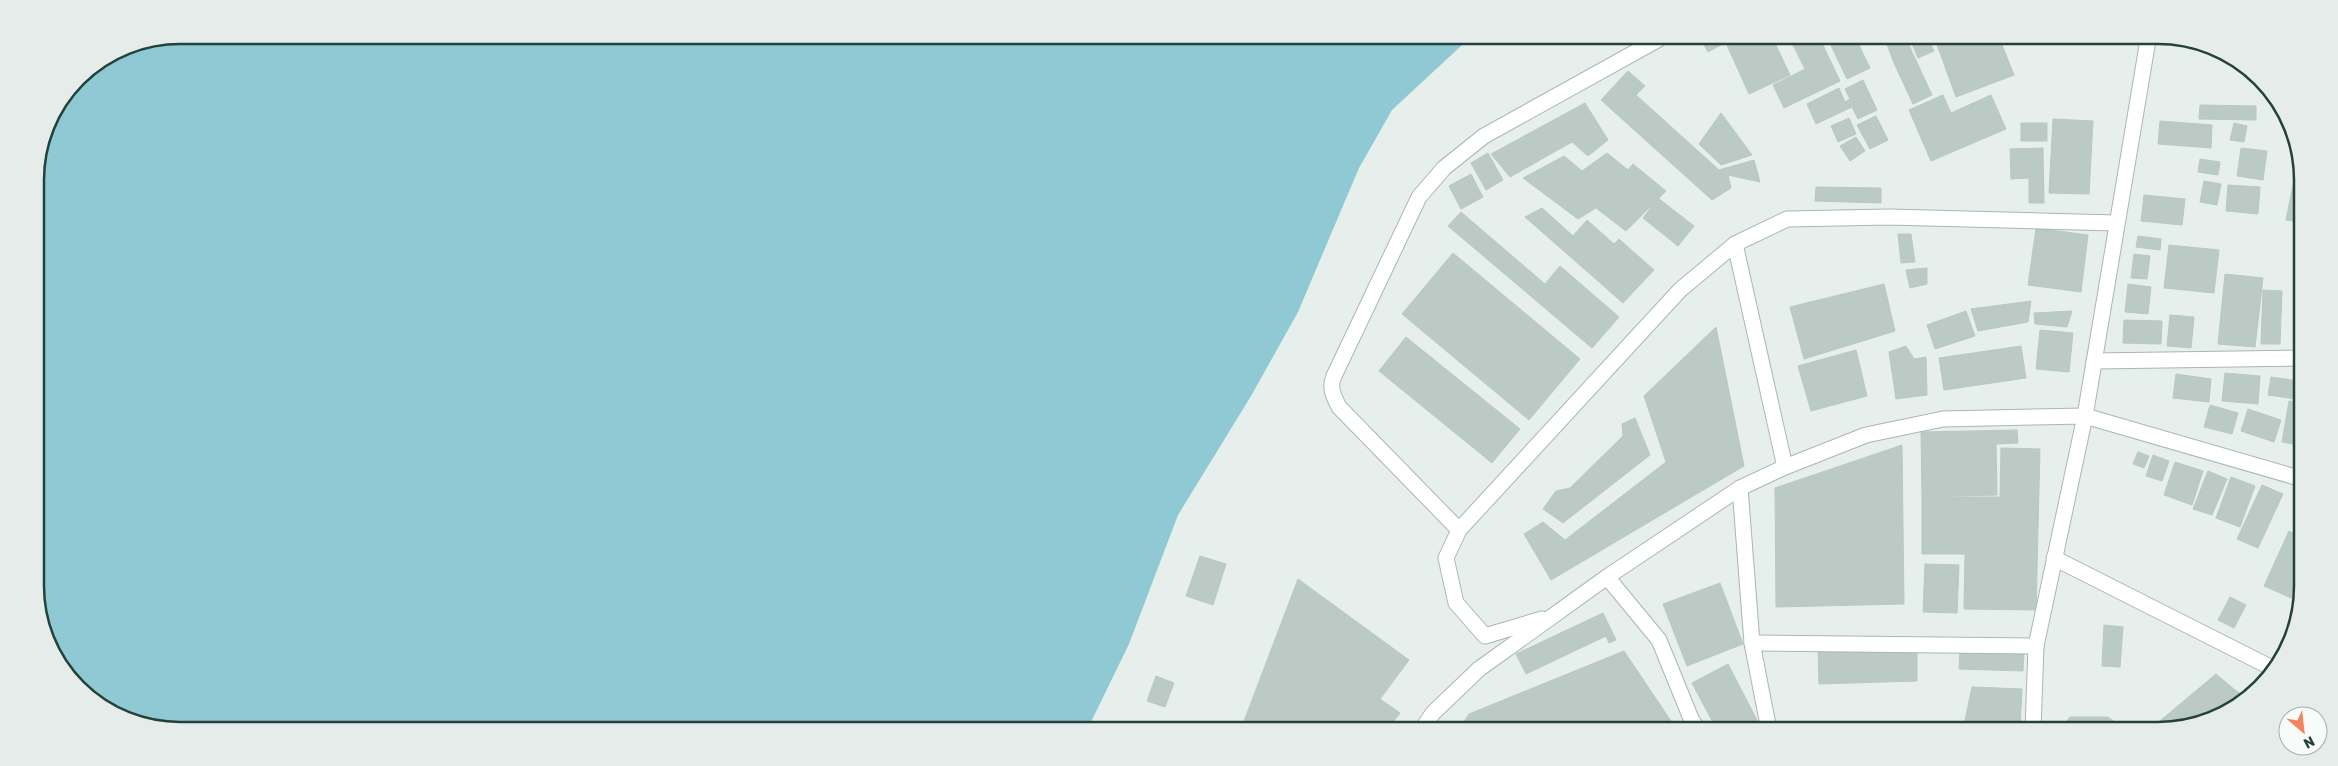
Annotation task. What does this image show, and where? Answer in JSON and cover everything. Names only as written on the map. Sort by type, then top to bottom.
[{"type":"street","points":[[1459,530],[1339,407],[1332,394],[1331,384],[1334,376],[1419,197],[1444,168],[1484,136],[1650,44]]},
{"type":"street","points":[[2033,722],[2036,646],[2085,416],[2147,44]]},
{"type":"street","points":[[1553,616],[1485,636],[1456,602],[1446,558],[1459,530],[1680,290],[1735,244],[1786,219],[1889,217],[2116,223]]},
{"type":"street","points":[[1735,244],[1785,467]]},
{"type":"street","points":[[2094,361],[2294,358]]},
{"type":"street","points":[[1427,722],[1433,713],[1480,669],[1607,577],[1740,488],[1785,467],[1866,435],[1943,419],[2085,416],[2294,477]]},
{"type":"street","points":[[1740,488],[1752,643],[1767,722]]},
{"type":"street","points":[[2054,558],[2268,666]]},
{"type":"street","points":[[1607,577],[1658,640],[1693,722]]},
{"type":"street","points":[[1752,643],[2036,646]]},
{"type":"water","points":[[179,44],[1464,44],[1392,110],[1359,168],[1298,312],[1251,396],[1178,515],[1129,644],[1091,722],[179,722],[144,718],[128,712],[112,704],[83,683],[62,654],[54,638],[46,613],[44,587],[44,171],[48,144],[58,119],[77,90],[90,77],[112,62],[144,48]]},
{"type":"building","points":[[1704,44],[1723,44],[1708,52]]},
{"type":"building","points":[[1726,44],[1775,44],[1790,75],[1749,94]]},
{"type":"building","points":[[1792,44],[1822,44],[1840,81],[1784,108],[1773,85],[1805,69]]},
{"type":"building","points":[[1830,44],[1858,44],[1870,68],[1847,79]]},
{"type":"building","points":[[1887,44],[1909,44],[1913,55],[1894,63]]},
{"type":"building","points":[[1912,44],[1930,44],[1934,51],[1918,58]]},
{"type":"building","points":[[1937,44],[2002,44],[2014,75],[1956,97]]},
{"type":"building","points":[[1913,54],[1932,95],[1913,104],[1894,63]]},
{"type":"building","points":[[1628,71],[1645,86],[1636,95],[1719,170],[1754,160],[1760,182],[1728,175],[1731,188],[1712,200],[1601,100]]},
{"type":"building","points":[[1863,80],[1877,110],[1858,119],[1852,107],[1816,124],[1807,104],[1839,88],[1845,102],[1850,99],[1845,89]]},
{"type":"building","points":[[1943,95],[1951,113],[1991,95],[2006,129],[1931,161],[1909,110]]},
{"type":"building","points":[[1585,103],[1608,140],[1588,156],[1572,142],[1510,177],[1491,154]]},
{"type":"building","points":[[2200,105],[2256,106],[2256,120],[2199,119]]},
{"type":"building","points":[[1721,113],[1752,155],[1721,165],[1699,144]]},
{"type":"building","points":[[1876,116],[1888,140],[1870,149],[1857,125]]},
{"type":"building","points":[[1849,118],[1856,134],[1838,142],[1831,126]]},
{"type":"building","points":[[2053,119],[2093,121],[2089,194],[2049,193]]},
{"type":"building","points":[[2160,121],[2212,125],[2211,148],[2158,144]]},
{"type":"building","points":[[2021,123],[2047,123],[2047,141],[2021,141]]},
{"type":"building","points":[[2234,123],[2247,126],[2244,142],[2230,140]]},
{"type":"building","points":[[1856,137],[1865,151],[1850,161],[1840,146]]},
{"type":"building","points":[[2043,148],[2044,203],[2029,203],[2029,178],[2011,179],[2010,149]]},
{"type":"building","points":[[2241,148],[2267,151],[2263,180],[2237,176]]},
{"type":"building","points":[[1488,153],[1503,180],[1486,190],[1471,163]]},
{"type":"building","points":[[1607,153],[1628,170],[1633,164],[1666,191],[1626,231],[1596,208],[1578,219],[1523,178],[1564,156],[1582,171]]},
{"type":"building","points":[[2200,159],[2220,162],[2218,175],[2198,172]]},
{"type":"building","points":[[1471,174],[1483,197],[1461,209],[1449,186]]},
{"type":"building","points":[[2294,180],[2294,221],[2286,220]]},
{"type":"building","points":[[2204,181],[2221,184],[2217,205],[2200,202]]},
{"type":"building","points":[[2228,185],[2260,187],[2258,214],[2226,211]]},
{"type":"building","points":[[1816,187],[1881,188],[1881,203],[1815,201]]},
{"type":"building","points":[[2144,195],[2185,199],[2182,225],[2141,221]]},
{"type":"building","points":[[1658,198],[1694,226],[1678,246],[1643,218]]},
{"type":"building","points":[[1542,208],[1573,236],[1587,220],[1614,244],[1619,239],[1654,270],[1623,303],[1525,217]]},
{"type":"building","points":[[1461,212],[1545,284],[1560,266],[1619,317],[1592,348],[1448,226]]},
{"type":"building","points":[[2036,228],[2088,235],[2081,292],[2028,285]]},
{"type":"building","points":[[1898,234],[1911,234],[1915,262],[1901,263]]},
{"type":"building","points":[[2138,236],[2161,239],[2160,250],[2136,247]]},
{"type":"building","points":[[2169,245],[2219,250],[2214,293],[2164,288]]},
{"type":"building","points":[[1453,253],[1580,359],[1529,420],[1402,314]]},
{"type":"building","points":[[2134,254],[2150,256],[2147,279],[2131,278]]},
{"type":"building","points":[[1927,268],[1927,284],[1910,288],[1906,270]]},
{"type":"building","points":[[2225,274],[2263,278],[2255,347],[2218,344]]},
{"type":"building","points":[[1884,284],[1895,331],[1804,359],[1790,307]]},
{"type":"building","points":[[2128,284],[2151,287],[2148,314],[2125,312]]},
{"type":"building","points":[[2263,290],[2282,291],[2280,344],[2261,344]]},
{"type":"building","points":[[2031,301],[2028,322],[1978,331],[1971,309]]},
{"type":"building","points":[[1966,311],[1975,336],[1935,349],[1927,325]]},
{"type":"building","points":[[2072,311],[2067,327],[2035,324],[2034,313]]},
{"type":"building","points":[[2170,315],[2194,317],[2191,348],[2167,346]]},
{"type":"building","points":[[2124,320],[2162,321],[2161,344],[2123,343]]},
{"type":"building","points":[[1716,327],[1744,466],[1551,580],[1524,534],[1543,522],[1565,540],[1666,462],[1644,396]]},
{"type":"building","points":[[2040,330],[2073,333],[2069,372],[2036,369]]},
{"type":"building","points":[[1406,337],[1520,429],[1492,463],[1379,371]]},
{"type":"building","points":[[1906,346],[1914,359],[1926,357],[1927,395],[1896,399],[1889,352]]},
{"type":"building","points":[[2021,346],[2026,378],[1944,390],[1939,358]]},
{"type":"building","points":[[1856,350],[1867,396],[1811,411],[1798,366]]},
{"type":"building","points":[[2225,373],[2260,376],[2258,404],[2222,401]]},
{"type":"building","points":[[2176,374],[2211,379],[2209,402],[2173,398]]},
{"type":"building","points":[[2271,377],[2294,380],[2294,399],[2268,395]]},
{"type":"building","points":[[2289,401],[2294,402],[2294,444],[2282,442]]},
{"type":"building","points":[[2210,405],[2238,413],[2232,434],[2204,427]]},
{"type":"building","points":[[2248,409],[2281,420],[2274,442],[2241,431]]},
{"type":"building","points":[[1635,418],[1650,455],[1563,523],[1543,509],[1556,491],[1570,488],[1623,436],[1622,424]]},
{"type":"building","points":[[2017,430],[2018,443],[1996,444],[1997,495],[1922,497],[1921,432]]},
{"type":"building","points":[[1902,445],[1904,604],[1776,607],[1775,488]]},
{"type":"building","points":[[2001,448],[2040,449],[2036,610],[1964,609],[1965,554],[1922,554],[1922,497],[2000,497]]},
{"type":"building","points":[[2138,452],[2149,456],[2144,468],[2133,464]]},
{"type":"building","points":[[2153,455],[2169,461],[2162,481],[2146,476]]},
{"type":"building","points":[[2175,462],[2203,471],[2192,505],[2164,495]]},
{"type":"building","points":[[2208,471],[2227,479],[2212,515],[2193,509]]},
{"type":"building","points":[[2231,477],[2255,486],[2240,527],[2216,518]]},
{"type":"building","points":[[2262,485],[2283,494],[2258,548],[2237,539]]},
{"type":"building","points":[[2289,531],[2294,534],[2293,599],[2264,586]]},
{"type":"building","points":[[1200,556],[1226,564],[1213,605],[1186,596]]},
{"type":"building","points":[[1925,564],[1959,565],[1957,613],[1923,612]]},
{"type":"building","points":[[1298,579],[1409,660],[1380,699],[1400,713],[1393,722],[1244,722]]},
{"type":"building","points":[[1720,583],[1743,644],[1687,666],[1663,604]]},
{"type":"building","points":[[2230,597],[2246,605],[2234,628],[2218,620]]},
{"type":"building","points":[[1603,613],[1616,640],[1609,643],[1606,636],[1526,674],[1516,654]]},
{"type":"building","points":[[2104,625],[2123,627],[2120,667],[2102,666]]},
{"type":"building","points":[[1818,647],[1917,647],[1917,681],[1819,684]]},
{"type":"building","points":[[1960,650],[2024,652],[2023,671],[1959,669]]},
{"type":"building","points":[[1624,651],[1672,722],[1464,722],[1469,714]]},
{"type":"building","points":[[1728,664],[1758,722],[1713,722],[1692,683]]},
{"type":"building","points":[[2216,674],[2235,690],[2227,703],[2210,712],[2185,720],[2159,722]]},
{"type":"building","points":[[1156,676],[1174,683],[1165,707],[1147,701]]},
{"type":"building","points":[[1972,687],[2022,689],[2020,722],[1965,722]]},
{"type":"building","points":[[2235,690],[2241,694],[2229,702]]},
{"type":"building","points":[[2070,717],[2108,717],[2114,722],[2066,722]]}]
